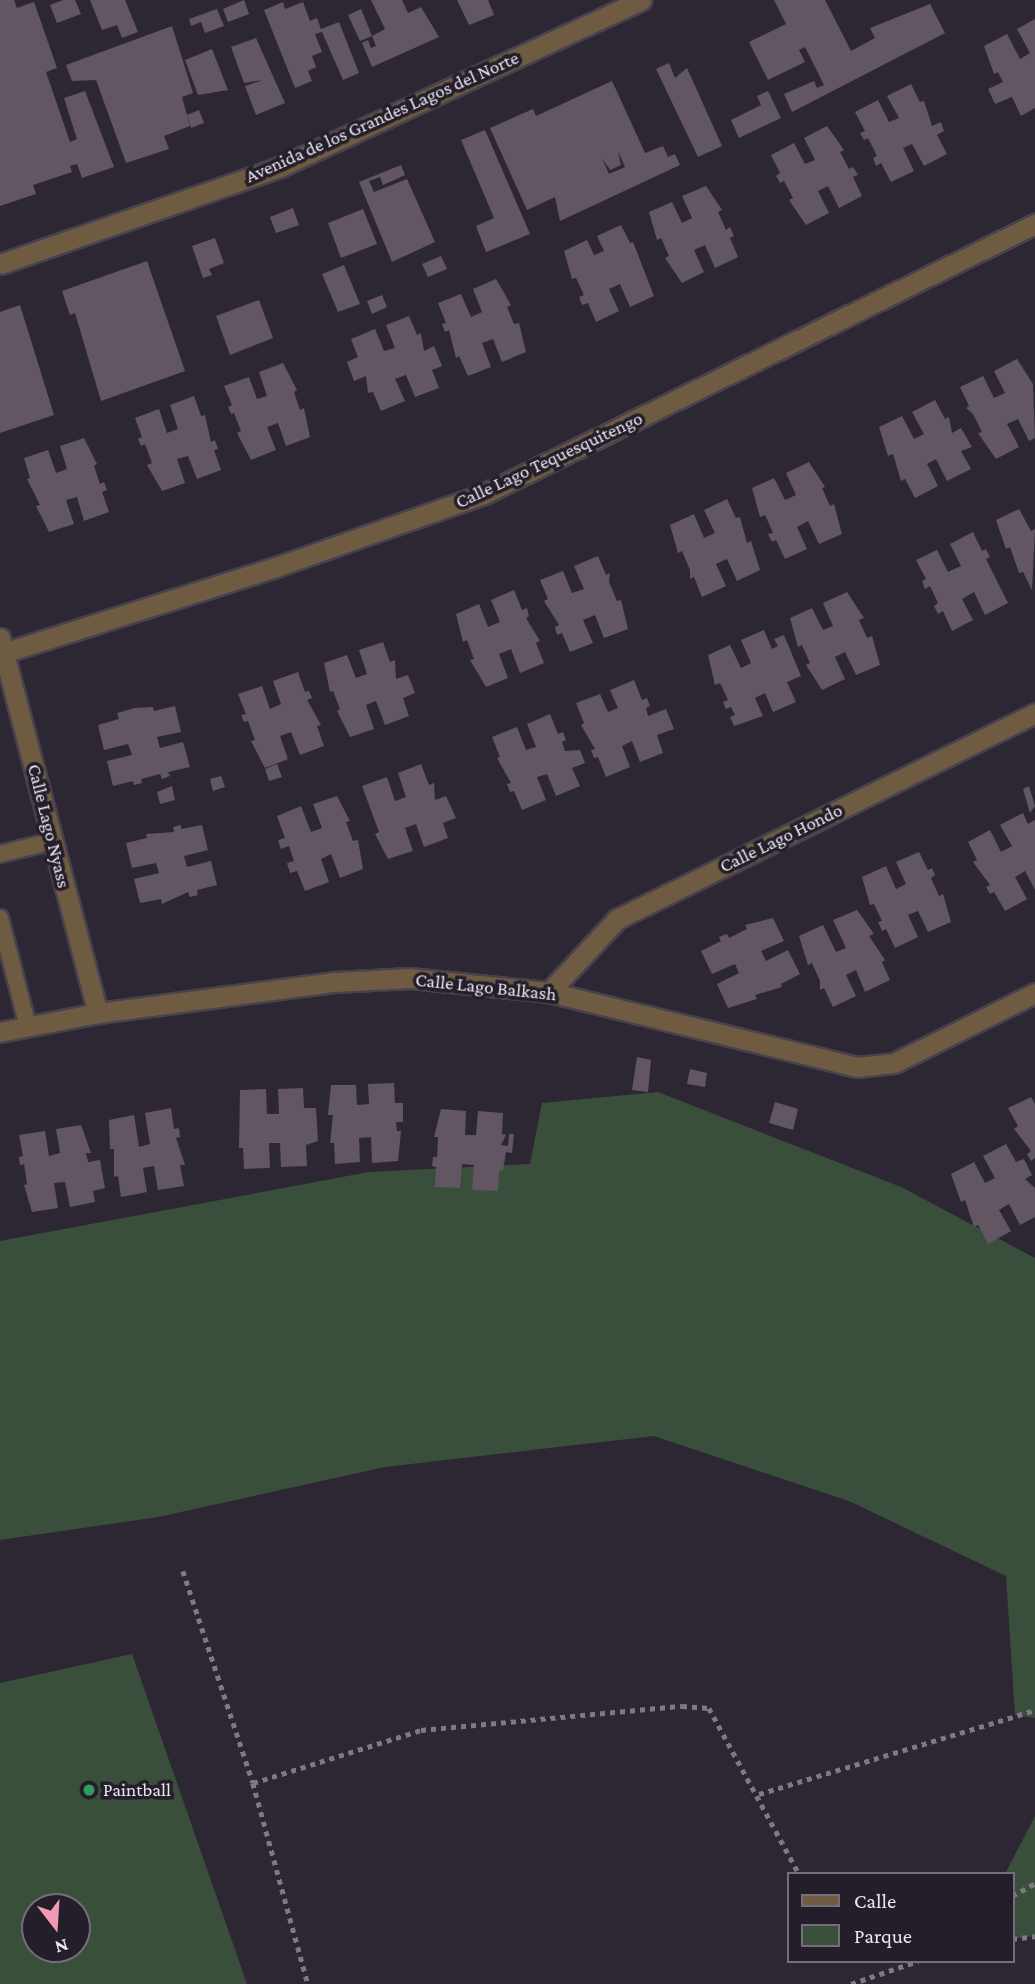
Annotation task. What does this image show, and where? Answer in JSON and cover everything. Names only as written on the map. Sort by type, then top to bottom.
[{"type":"street","name":"Avenida de los Grandes Lagos del Norte","points":[[0,264],[280,167],[641,0]]},
{"type":"street","name":"Calle Lago Tequesquitengo","points":[[1,648],[274,568],[484,494],[1035,224]]},
{"type":"street","name":"Calle Lago Nyass","points":[[1,648],[98,1013]]},
{"type":"street","name":"Calle Lago Hondo","points":[[549,992],[617,919],[1035,713]]},
{"type":"street","name":"Calle Lago Balkash","points":[[0,1032],[98,1013],[335,982],[410,978],[549,992],[857,1067],[894,1063],[1035,993]]},
{"type":"lane","points":[[0,854],[53,841]]},
{"type":"lane","points":[[0,918],[28,1027]]},
{"type":"path","points":[[183,1571],[253,1783],[308,1984]]},
{"type":"path","points":[[253,1783],[421,1730],[682,1706],[709,1708],[798,1872]]},
{"type":"path","points":[[758,1794],[1035,1710]]},
{"type":"path","points":[[1014,1895],[1035,1884]]},
{"type":"path","points":[[1014,1940],[1035,1936]]},
{"type":"path","points":[[851,1984],[912,1963]]},
{"type":"green space","points":[[658,1092],[901,1187],[1035,1258],[1035,1718],[1015,1715],[1006,1576],[849,1501],[654,1436],[385,1467],[158,1517],[0,1540],[0,1241],[369,1172],[530,1164],[542,1103]]},
{"type":"green space","name":"Paintball","points":[[132,1654],[247,1984],[0,1984],[0,1683]]},
{"type":"green space","points":[[1035,1816],[1035,1936],[1014,1939],[1014,1872],[1006,1872]]},
{"type":"building","points":[[0,0],[14,0],[17,8],[34,2],[57,68],[46,72],[70,142],[77,139],[64,98],[85,91],[114,167],[82,178],[77,164],[70,166],[72,172],[33,185],[36,194],[0,206]]},
{"type":"building","points":[[63,0],[75,0],[81,14],[57,23],[50,5]]},
{"type":"building","points":[[90,0],[125,0],[138,32],[122,38],[117,25],[102,30]]},
{"type":"building","points":[[244,0],[249,14],[228,22],[223,9]]},
{"type":"building","points":[[371,0],[402,0],[408,13],[421,7],[439,37],[372,67],[362,43],[368,40],[371,48],[376,46],[372,36],[385,29]]},
{"type":"building","points":[[457,0],[488,0],[494,15],[469,25]]},
{"type":"building","points":[[774,0],[825,0],[851,51],[875,38],[870,28],[930,4],[945,33],[792,112],[784,94],[814,81],[817,88],[824,85],[805,47],[799,50],[805,62],[768,80],[749,42],[786,24]]},
{"type":"building","points":[[283,2],[285,9],[303,2],[310,21],[317,18],[321,29],[339,22],[359,73],[343,80],[322,32],[315,34],[322,52],[312,56],[316,67],[308,71],[312,81],[295,88],[264,10]]},
{"type":"building","points":[[217,9],[224,26],[205,33],[201,22],[191,26],[189,19]]},
{"type":"building","points":[[361,9],[372,36],[360,41],[348,15]]},
{"type":"building","points":[[1035,19],[1035,108],[1021,116],[1012,97],[995,104],[988,89],[1003,82],[998,72],[994,74],[984,46],[1007,34],[1020,59],[1030,53],[1017,29]]},
{"type":"building","points":[[172,26],[193,93],[182,97],[190,126],[164,136],[169,149],[126,163],[96,80],[72,81],[66,65]]},
{"type":"building","points":[[256,38],[285,103],[256,115],[245,86],[263,80],[244,83],[231,47]]},
{"type":"building","points":[[212,49],[228,90],[198,95],[185,60]]},
{"type":"building","points":[[669,63],[675,78],[687,68],[722,146],[698,157],[656,69]]},
{"type":"building","points":[[612,81],[645,153],[663,146],[668,157],[675,154],[680,165],[560,221],[555,197],[527,210],[490,128],[533,109],[536,116]],"holes":[[[618,151],[625,167],[609,174],[602,158],[610,170],[621,165]]]},
{"type":"building","points":[[911,84],[920,102],[924,101],[932,126],[941,122],[944,131],[937,135],[947,154],[924,166],[912,144],[903,148],[914,171],[891,182],[881,163],[876,166],[873,158],[877,156],[868,138],[864,140],[860,133],[865,131],[855,112],[878,100],[889,122],[899,118],[887,96]]},
{"type":"building","points":[[768,91],[781,118],[739,138],[731,120],[761,105],[757,96]]},
{"type":"building","points":[[199,110],[204,123],[191,128],[187,115]]},
{"type":"building","points":[[827,126],[844,150],[840,152],[849,169],[853,167],[858,175],[853,177],[862,196],[839,208],[828,186],[818,191],[829,213],[806,225],[789,200],[793,198],[784,181],[780,183],[776,176],[780,173],[771,155],[794,143],[805,164],[815,160],[804,138]]},
{"type":"building","points":[[485,130],[530,234],[486,252],[476,226],[494,218],[461,140]]},
{"type":"building","points":[[401,165],[405,175],[383,185],[380,177],[369,181],[374,192],[407,179],[435,242],[392,262],[359,182]]},
{"type":"building","points":[[706,186],[722,210],[718,212],[726,230],[730,227],[734,236],[730,238],[738,257],[715,268],[705,245],[694,250],[704,272],[682,283],[665,258],[669,256],[661,238],[657,240],[649,212],[672,202],[682,223],[692,218],[682,196]]},
{"type":"building","points":[[293,208],[299,225],[276,233],[270,217]]},
{"type":"building","points":[[363,209],[377,244],[341,258],[328,223]]},
{"type":"building","points":[[621,225],[630,243],[633,242],[654,296],[630,307],[620,284],[609,289],[619,311],[596,322],[588,303],[582,305],[579,297],[584,295],[576,278],[572,279],[564,251],[587,240],[594,255],[604,251],[597,236]]},
{"type":"building","points":[[215,238],[224,263],[209,269],[212,275],[203,278],[192,246]]},
{"type":"building","points":[[441,256],[447,269],[428,277],[422,264]]},
{"type":"building","points":[[147,261],[185,371],[101,401],[75,313],[70,315],[62,291]]},
{"type":"building","points":[[344,265],[360,304],[338,312],[322,274]]},
{"type":"building","points":[[496,279],[511,305],[507,307],[514,324],[519,323],[526,352],[502,362],[493,339],[482,343],[491,367],[468,376],[459,356],[456,358],[449,330],[445,332],[442,324],[446,323],[438,303],[461,294],[471,317],[482,312],[473,289]]},
{"type":"building","points":[[382,295],[387,307],[372,314],[367,301]]},
{"type":"building","points":[[259,300],[273,338],[230,355],[216,316]]},
{"type":"building","points":[[20,305],[54,415],[0,433],[0,312]]},
{"type":"building","points":[[409,316],[417,335],[421,333],[424,351],[434,346],[442,366],[432,370],[439,388],[415,397],[406,375],[395,379],[405,401],[381,411],[373,392],[368,393],[366,376],[354,381],[347,362],[358,357],[351,339],[375,329],[384,351],[395,348],[386,325]]},
{"type":"building","points":[[1017,359],[1033,384],[1035,438],[1029,441],[1018,419],[1007,424],[1019,447],[996,459],[978,433],[982,432],[973,414],[966,408],[969,406],[960,387],[983,376],[994,398],[1005,393],[994,371]]},
{"type":"building","points":[[283,363],[297,390],[294,392],[300,410],[304,408],[310,437],[286,446],[278,423],[267,427],[276,450],[251,460],[237,433],[241,431],[234,413],[231,414],[228,407],[232,405],[224,386],[249,377],[257,399],[267,396],[259,372]]},
{"type":"building","points":[[194,396],[201,416],[205,415],[211,442],[215,440],[218,449],[214,450],[221,470],[197,479],[188,456],[177,459],[185,483],[162,491],[147,465],[152,463],[145,444],[141,446],[138,439],[142,437],[135,418],[159,409],[167,433],[178,429],[170,405]]},
{"type":"building","points":[[935,400],[945,419],[949,417],[952,433],[961,428],[972,447],[961,451],[971,469],[947,481],[936,459],[927,464],[938,486],[915,498],[905,479],[901,481],[893,454],[888,456],[879,427],[902,416],[914,439],[924,434],[912,412]]},
{"type":"building","points":[[84,438],[97,464],[94,466],[100,484],[104,482],[107,490],[102,492],[109,512],[84,521],[77,497],[66,500],[74,524],[49,532],[36,506],[40,505],[27,479],[30,478],[24,458],[48,450],[56,473],[67,469],[60,446]]},
{"type":"building","points":[[809,462],[825,487],[822,488],[830,506],[834,504],[842,534],[819,544],[808,521],[797,527],[807,549],[785,559],[776,540],[772,542],[768,534],[773,533],[765,515],[760,517],[752,488],[774,478],[785,500],[796,495],[786,473]]},
{"type":"building","points":[[727,499],[736,518],[740,517],[747,543],[751,541],[760,570],[737,581],[727,559],[716,564],[726,586],[702,597],[694,577],[690,579],[690,570],[682,551],[678,553],[670,525],[694,514],[704,538],[715,533],[704,510]]},
{"type":"building","points":[[1019,509],[1031,531],[1035,529],[1032,590],[1023,572],[1019,573],[1010,547],[1006,549],[996,520]]},
{"type":"building","points":[[973,532],[982,551],[986,549],[990,557],[986,559],[1008,603],[985,615],[974,592],[962,599],[973,620],[952,631],[943,611],[938,614],[934,606],[938,603],[930,586],[925,589],[922,581],[926,579],[916,560],[937,550],[948,572],[961,566],[950,544]]},
{"type":"building","points":[[598,556],[606,575],[610,573],[609,582],[617,601],[621,600],[628,629],[604,638],[595,615],[583,620],[593,643],[570,652],[562,633],[557,635],[555,627],[559,625],[544,601],[548,599],[540,580],[563,571],[572,593],[584,589],[574,566]]},
{"type":"building","points":[[514,590],[522,610],[527,608],[529,616],[526,618],[540,641],[536,643],[544,663],[520,673],[511,649],[499,654],[508,678],[486,687],[470,660],[474,659],[467,640],[463,642],[456,614],[479,604],[488,627],[500,622],[491,600]]},
{"type":"building","points":[[847,592],[864,618],[859,620],[867,638],[872,636],[880,665],[856,675],[845,652],[835,657],[845,679],[822,690],[806,665],[810,663],[802,645],[798,647],[790,618],[812,608],[823,630],[833,626],[823,603]]},
{"type":"building","points":[[764,630],[772,649],[778,646],[774,639],[784,635],[801,676],[787,682],[796,702],[773,712],[765,693],[755,698],[763,716],[734,726],[730,717],[735,715],[731,707],[726,709],[723,702],[728,700],[720,683],[715,685],[708,655],[730,645],[741,668],[751,663],[741,640]]},
{"type":"building","points":[[383,642],[390,662],[395,660],[396,679],[408,675],[415,693],[403,698],[409,716],[385,725],[376,701],[366,705],[374,729],[350,737],[337,711],[340,709],[333,691],[330,692],[324,663],[347,655],[356,678],[367,674],[359,650]]},
{"type":"building","points":[[298,672],[305,692],[309,691],[312,698],[307,700],[321,725],[317,726],[324,746],[300,755],[291,732],[280,736],[288,759],[265,768],[251,741],[255,740],[248,721],[244,722],[241,715],[246,714],[238,694],[262,686],[270,709],[281,704],[273,681]]},
{"type":"building","points":[[634,680],[642,700],[647,698],[650,706],[646,708],[648,716],[666,709],[674,729],[657,735],[663,753],[640,762],[632,741],[622,746],[630,767],[606,777],[598,757],[594,758],[591,750],[595,749],[581,725],[584,723],[576,703],[600,694],[608,712],[618,708],[610,690]]},
{"type":"building","points":[[175,706],[181,732],[157,737],[160,748],[183,742],[190,767],[168,772],[170,776],[162,779],[160,774],[141,779],[142,783],[134,785],[133,781],[113,786],[107,761],[132,755],[128,744],[104,750],[98,725],[119,719],[117,713],[135,708],[153,707],[154,711]]},
{"type":"building","points":[[550,714],[558,734],[563,732],[566,740],[562,742],[565,751],[580,750],[585,763],[572,768],[580,786],[556,796],[547,774],[537,777],[546,800],[522,810],[514,791],[510,792],[507,784],[511,783],[497,758],[500,757],[492,737],[517,727],[526,750],[536,747],[527,724]]},
{"type":"building","points":[[277,764],[282,777],[269,781],[265,769]]},
{"type":"building","points":[[421,764],[429,785],[434,783],[435,800],[446,796],[456,818],[443,823],[448,838],[424,847],[416,824],[405,828],[413,851],[388,859],[375,834],[379,832],[362,786],[387,777],[395,801],[406,797],[398,773]]},
{"type":"building","points":[[221,776],[225,787],[213,791],[210,779]]},
{"type":"building","points":[[172,786],[175,800],[160,804],[157,792]]},
{"type":"building","points":[[1029,786],[1035,806],[1030,813],[1023,789]]},
{"type":"building","points":[[337,796],[350,821],[346,822],[353,841],[358,840],[363,869],[340,878],[331,854],[321,859],[329,882],[305,891],[297,871],[290,873],[287,863],[294,861],[289,846],[281,849],[278,840],[285,838],[277,816],[301,806],[311,832],[322,828],[313,804]]},
{"type":"building","points":[[1023,813],[1028,824],[1035,820],[1035,890],[1025,871],[1015,877],[1027,899],[1005,911],[994,892],[990,894],[986,887],[990,885],[973,862],[977,860],[968,842],[990,830],[1001,852],[1012,846],[1000,825]]},
{"type":"building","points":[[181,825],[181,829],[202,825],[208,850],[184,856],[187,867],[211,861],[217,885],[197,890],[198,895],[190,897],[188,892],[162,904],[161,899],[140,903],[134,879],[159,873],[156,863],[132,868],[126,843],[147,838],[146,834],[174,832],[173,827]]},
{"type":"building","points":[[919,852],[928,870],[932,868],[935,875],[931,878],[939,896],[943,894],[951,922],[928,932],[918,911],[908,915],[918,937],[895,948],[886,929],[882,931],[878,922],[882,921],[874,904],[870,905],[862,877],[886,866],[896,889],[906,884],[896,862]]},
{"type":"building","points":[[857,910],[874,934],[869,936],[885,960],[882,962],[890,980],[865,992],[856,970],[846,975],[856,996],[833,1007],[824,988],[820,990],[820,981],[812,963],[808,965],[799,936],[823,925],[836,952],[846,948],[833,920]]},
{"type":"building","points":[[773,918],[784,941],[761,951],[766,961],[788,950],[800,974],[781,984],[782,987],[755,995],[757,999],[728,1008],[717,984],[739,973],[735,964],[712,974],[701,951],[721,941],[719,937],[727,934],[729,938],[747,929],[745,925]]},
{"type":"building","points":[[637,1057],[651,1060],[648,1092],[632,1090]]},
{"type":"building","points":[[690,1069],[707,1073],[705,1087],[687,1084]]},
{"type":"building","points":[[394,1083],[395,1103],[403,1103],[403,1122],[396,1122],[397,1131],[401,1131],[398,1161],[372,1163],[371,1137],[359,1138],[360,1162],[335,1164],[334,1143],[330,1143],[333,1115],[328,1115],[331,1085],[356,1085],[357,1105],[369,1104],[368,1084]]},
{"type":"building","points":[[303,1088],[304,1108],[316,1108],[318,1141],[306,1145],[307,1166],[281,1167],[280,1143],[269,1143],[270,1168],[244,1169],[243,1148],[239,1148],[240,1090],[266,1089],[267,1114],[279,1114],[278,1089]]},
{"type":"building","points":[[1031,1097],[1035,1104],[1035,1158],[1031,1161],[1027,1154],[1031,1151],[1014,1129],[1018,1126],[1008,1108]]},
{"type":"building","points":[[775,1102],[798,1109],[793,1130],[769,1123]]},
{"type":"building","points":[[171,1108],[174,1129],[179,1128],[180,1137],[176,1138],[185,1165],[180,1165],[184,1186],[158,1190],[154,1166],[143,1168],[147,1192],[121,1197],[118,1176],[114,1177],[114,1149],[110,1149],[109,1120],[134,1115],[139,1147],[150,1144],[145,1113]]},
{"type":"building","points":[[441,1109],[466,1111],[465,1135],[476,1135],[478,1111],[503,1113],[502,1134],[506,1135],[501,1145],[508,1146],[509,1134],[514,1134],[512,1153],[506,1152],[503,1170],[499,1171],[498,1191],[472,1190],[474,1165],[462,1164],[460,1188],[435,1187],[436,1167],[432,1166],[433,1157],[437,1157],[438,1137],[434,1137]]},
{"type":"building","points":[[81,1125],[91,1153],[86,1153],[88,1162],[100,1160],[105,1188],[93,1191],[95,1202],[70,1207],[65,1182],[54,1183],[58,1208],[32,1212],[24,1185],[27,1184],[24,1164],[20,1165],[19,1157],[23,1156],[19,1135],[45,1131],[49,1156],[60,1153],[56,1129]]},
{"type":"building","points":[[1006,1144],[1016,1162],[1024,1159],[1032,1175],[1025,1179],[1035,1188],[1035,1217],[1020,1225],[1009,1204],[999,1210],[1011,1231],[988,1244],[978,1225],[974,1227],[965,1200],[961,1202],[951,1174],[974,1162],[985,1183],[995,1178],[983,1156]]},
{"type":"place","name":"Paintball","points":[[89,1790]]}]
